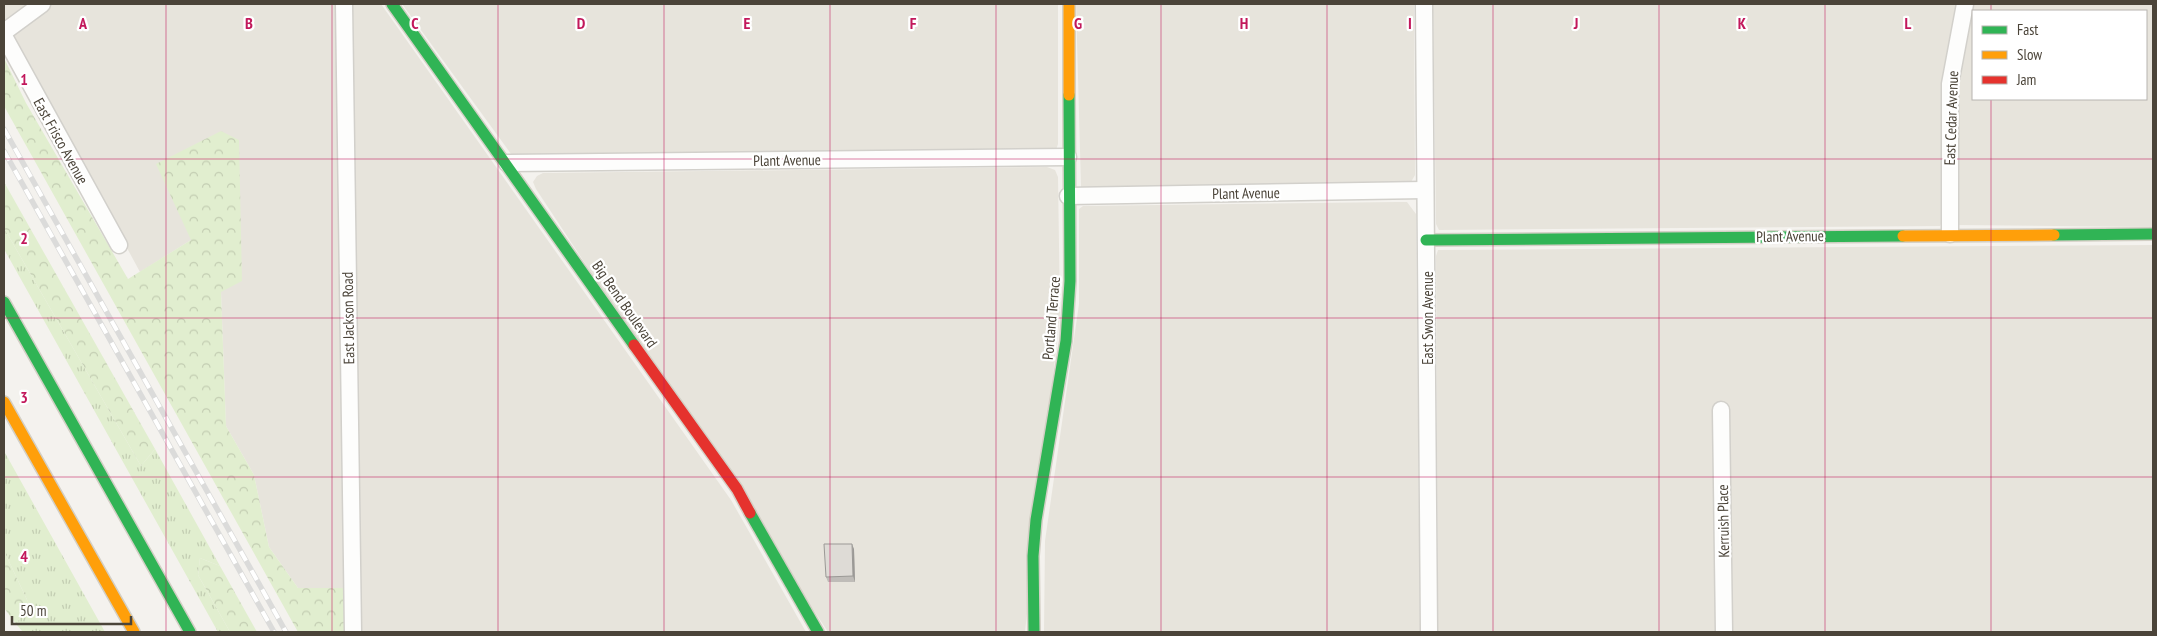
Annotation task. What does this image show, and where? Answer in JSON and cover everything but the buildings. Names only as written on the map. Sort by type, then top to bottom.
[{"type":"main road","name":"Big Bend Boulevard","points":[[392,4],[507,163],[737,489],[818,632]]},
{"type":"main road","name":"Portland Terrace","points":[[1034,632],[1033,556],[1036,520],[1066,341],[1070,281],[1068,196],[1069,4]]},
{"type":"main road","name":"Plant Avenue","points":[[1426,240],[1950,234],[2153,234]]},
{"type":"main road","points":[[4,302],[190,632]]},
{"type":"main road","points":[[4,402],[134,632]]},
{"type":"street","points":[[4,32],[42,4]]},
{"type":"street","name":"East Jackson Road","points":[[344,4],[353,632]]},
{"type":"street","name":"East Swon Avenue","points":[[1424,4],[1429,632]]},
{"type":"street","name":"East Cedar Avenue","points":[[1950,234],[1950,84],[1965,4]]},
{"type":"street","name":"East Frisco Avenue","points":[[4,36],[119,245]]},
{"type":"street","name":"Plant Avenue","points":[[507,163],[1068,157]]},
{"type":"street","name":"Plant Avenue","points":[[1068,196],[1424,190]]},
{"type":"street","name":"Kerruish Place","points":[[1721,410],[1724,632]]},
{"type":"shaded area","points":[[4,4],[381,4],[731,500],[806,632],[361,632],[360,588],[298,588],[269,547],[254,475],[226,426],[221,292],[191,240],[140,272],[4,21]]},
{"type":"shaded area","points":[[402,4],[1058,4],[1058,144],[1056,150],[516,156],[511,154]]},
{"type":"shaded area","points":[[1076,4],[1414,4],[1415,175],[1411,182],[1400,186],[1088,189],[1081,187]]},
{"type":"shaded area","points":[[1433,4],[1959,4],[1942,95],[1942,222],[1940,226],[1439,230],[1436,224]]},
{"type":"shaded area","points":[[1971,4],[2153,4],[2153,227],[1956,225],[1953,107]]},
{"type":"shaded area","points":[[1047,167],[1055,170],[1058,177],[1060,313],[1025,632],[828,632],[533,182],[537,176],[543,173]]},
{"type":"shaded area","points":[[1407,202],[1416,214],[1420,632],[1044,632],[1045,541],[1079,304],[1079,209],[1083,206]]},
{"type":"shaded area","points":[[2153,245],[2153,632],[1438,632],[1436,256],[1438,250]]},
{"type":"green space","points":[[4,58],[26,103],[128,279],[191,240],[156,164],[221,131],[239,140],[242,281],[221,292],[226,426],[254,475],[269,547],[298,588],[344,588],[345,632],[298,632],[4,106]]},
{"type":"green space","points":[[4,182],[155,449],[141,466],[4,228]]},
{"type":"green space","points":[[4,228],[141,466],[155,449],[220,566],[200,558],[198,575],[230,632],[218,632],[4,249]]},
{"type":"green space","points":[[4,451],[105,632],[23,632],[16,624],[29,604],[4,551]]},
{"type":"green space","points":[[4,551],[29,604],[16,624],[4,608]]},
{"type":"green space","points":[[200,558],[220,566],[257,632],[230,632],[198,575]]},
{"type":"railway","points":[[4,129],[286,632]]},
{"type":"railway","points":[[4,151],[274,632]]},
{"type":"traffic: fast","points":[[392,4],[634,345]]},
{"type":"traffic: fast","points":[[1034,632],[1033,556],[1036,520],[1066,341],[1070,281],[1069,95]]},
{"type":"traffic: fast","points":[[2054,235],[2153,234]]},
{"type":"traffic: fast","points":[[1426,240],[1903,236]]},
{"type":"traffic: fast","points":[[4,302],[190,632]]},
{"type":"traffic: fast","points":[[750,513],[818,632]]},
{"type":"traffic: slow","points":[[1069,4],[1069,95]]},
{"type":"traffic: slow","points":[[1903,236],[2054,235]]},
{"type":"traffic: slow","points":[[4,402],[134,632]]},
{"type":"traffic: jam","points":[[634,345],[737,489],[750,513]]}]
